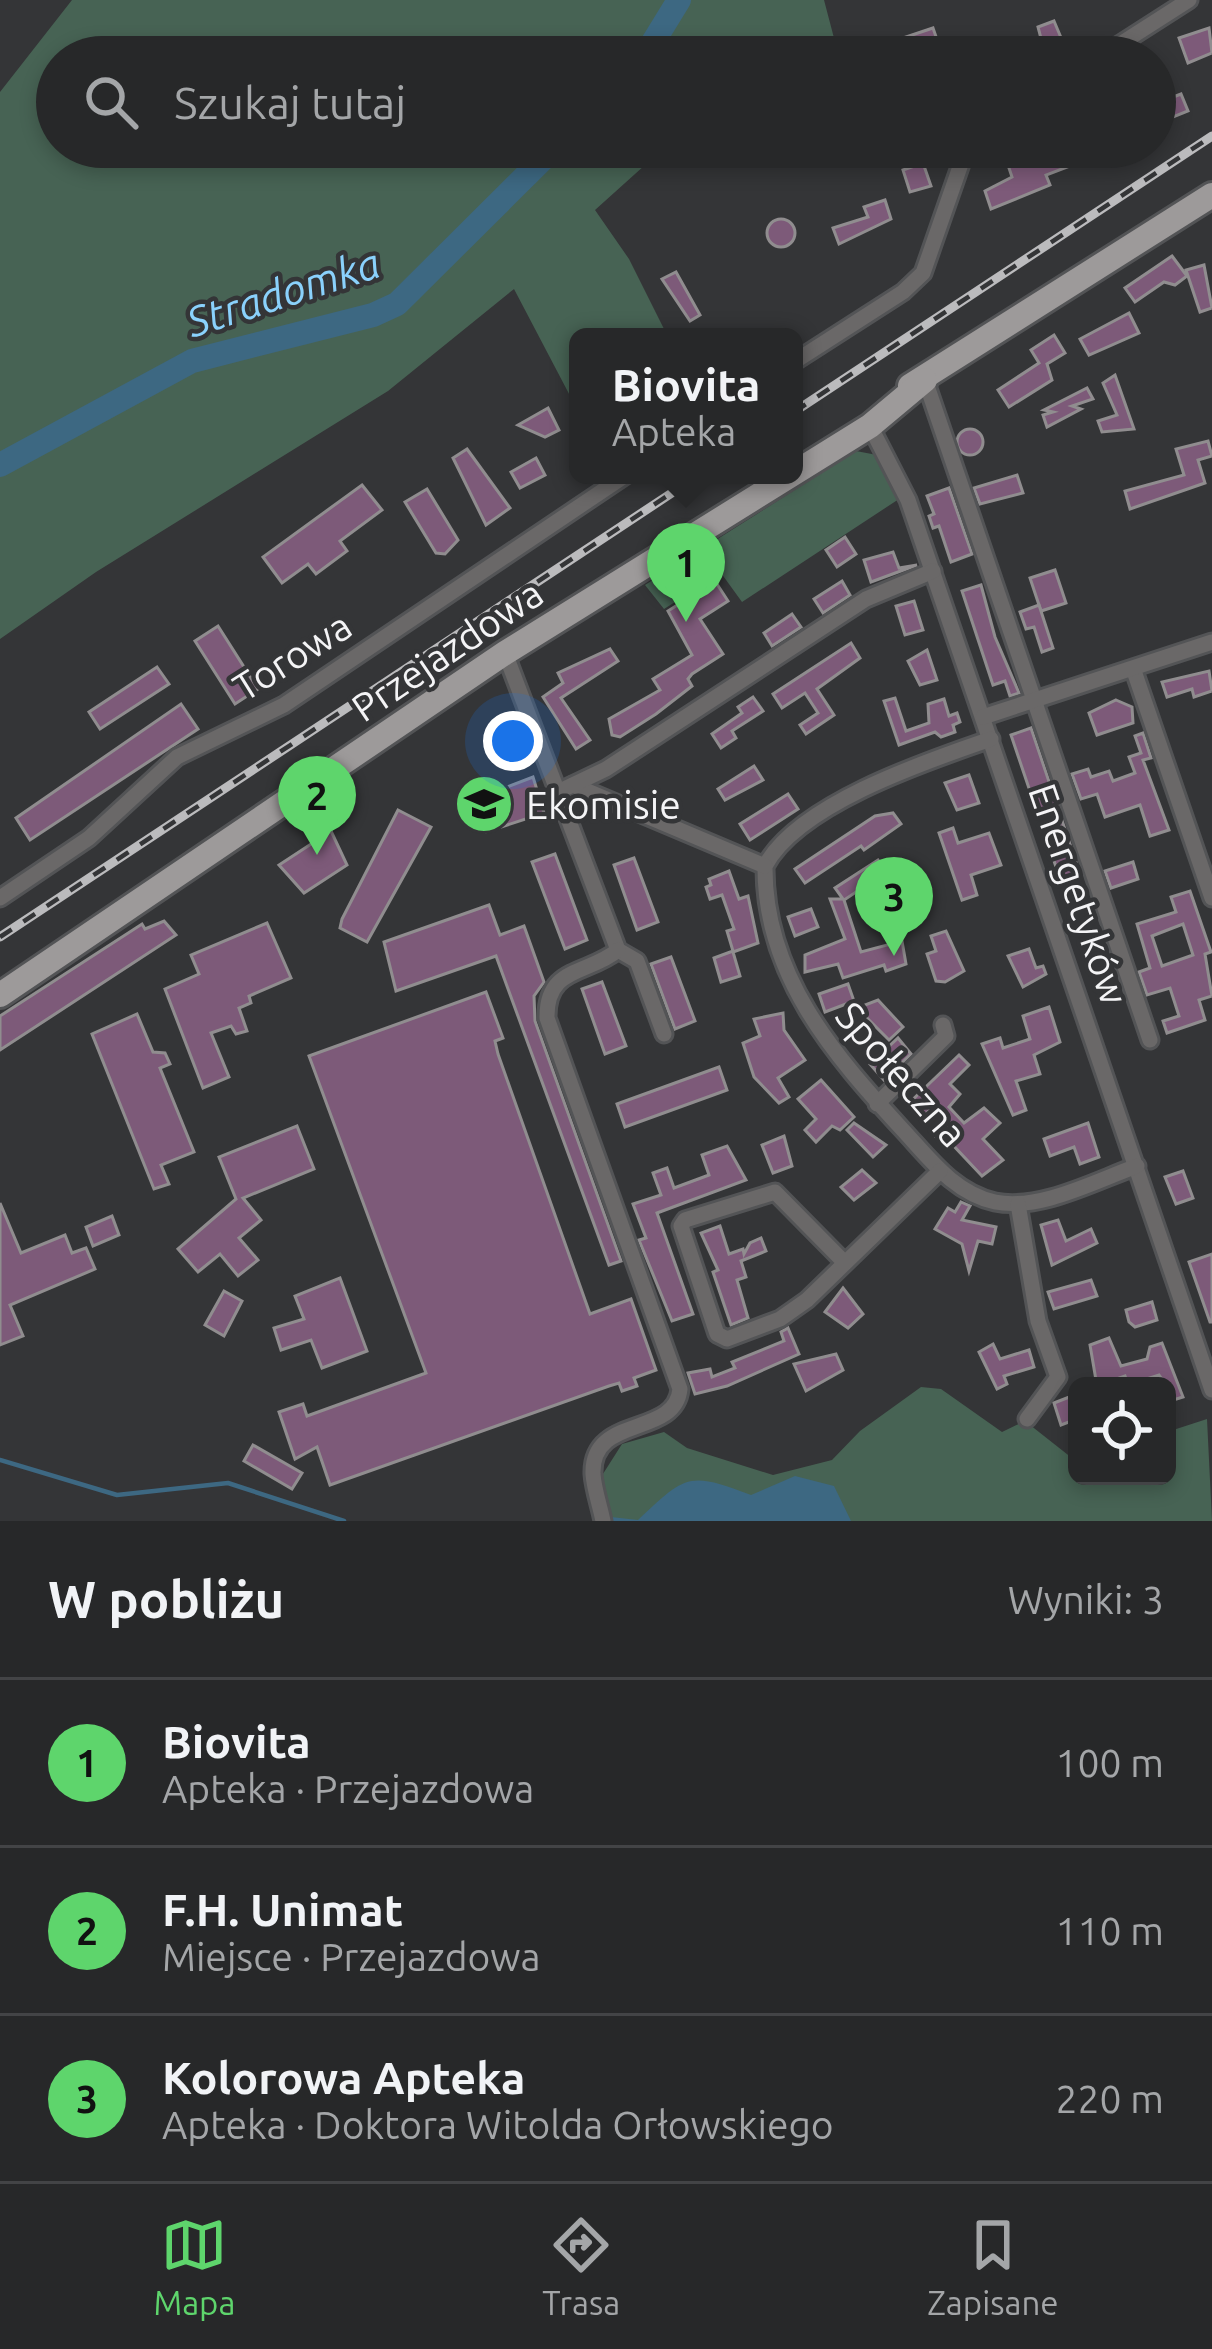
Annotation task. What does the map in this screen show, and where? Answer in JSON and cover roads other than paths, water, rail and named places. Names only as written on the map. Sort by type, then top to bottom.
[{"type":"main road","name":"Przejazdowa","points":[[803,470],[870,426],[925,380],[1212,195]]},
{"type":"main road","name":"Przejazdowa","points":[[803,452],[896,392],[925,380]]},
{"type":"main road","name":"Przejazdowa","points":[[711,521],[727,502],[754,484]]},
{"type":"main road","name":"Przejazdowa","points":[[0,995],[506,653],[711,521],[740,511],[781,484]]},
{"type":"main road","name":"Przejazdowa","points":[[0,980],[104,921]]},
{"type":"street","points":[[1133,36],[1189,0]]},
{"type":"street","points":[[803,356],[904,292],[923,273],[960,168]]},
{"type":"street","points":[[925,380],[1150,1040]]},
{"type":"street","name":"Energetyków","points":[[870,426],[889,455],[933,571],[1212,1390]]},
{"type":"street","name":"Torowa","points":[[0,898],[100,830],[177,757],[284,705],[613,484]]},
{"type":"street","points":[[566,788],[607,769],[866,599],[933,571]]},
{"type":"street","points":[[983,717],[1212,642]]},
{"type":"street","points":[[506,653],[566,788],[618,950],[637,961],[664,1034]]},
{"type":"street","points":[[1134,670],[1212,898]]},
{"type":"street","points":[[566,788],[765,866],[786,841],[866,787],[991,739]]},
{"type":"street","name":"Społeczna","points":[[765,866],[767,906],[797,995],[828,1049],[940,1171],[974,1194],[1018,1204]]},
{"type":"street","points":[[603,1521],[593,1472],[603,1443],[617,1432],[667,1414],[679,1402],[680,1389],[547,1018],[550,994],[561,976],[618,950]]},
{"type":"street","points":[[878,1103],[946,1036],[943,1025]]},
{"type":"street","points":[[1027,1419],[1058,1377],[1038,1321],[1018,1204],[1137,1166]]},
{"type":"street","points":[[845,1263],[775,1192],[685,1220],[681,1226],[722,1339],[780,1319],[845,1263],[940,1171]]},
{"type":"water","points":[[795,1476],[834,1486],[851,1521],[612,1521],[611,1517],[638,1520],[689,1482],[714,1482],[751,1495]]},
{"type":"waterway","name":"Stradomka","points":[[657,36],[679,0]]},
{"type":"waterway","name":"Stradomka","points":[[0,465],[192,361],[373,315],[397,304],[534,168]]},
{"type":"waterway","points":[[0,1460],[117,1495],[228,1483],[344,1521]]},
{"type":"railway","points":[[1176,160],[1212,136]]},
{"type":"railway","points":[[803,406],[1164,168]]},
{"type":"railway","points":[[0,937],[685,484]]},
{"type":"place","name":"Biovita","points":[[686,622]]},
{"type":"place","name":"Ekomisie","points":[[484,804]]},
{"type":"place","name":"F.H. Unimat","points":[[317,855]]},
{"type":"place","name":"Kolorowa Apteka","points":[[894,956]]}]
